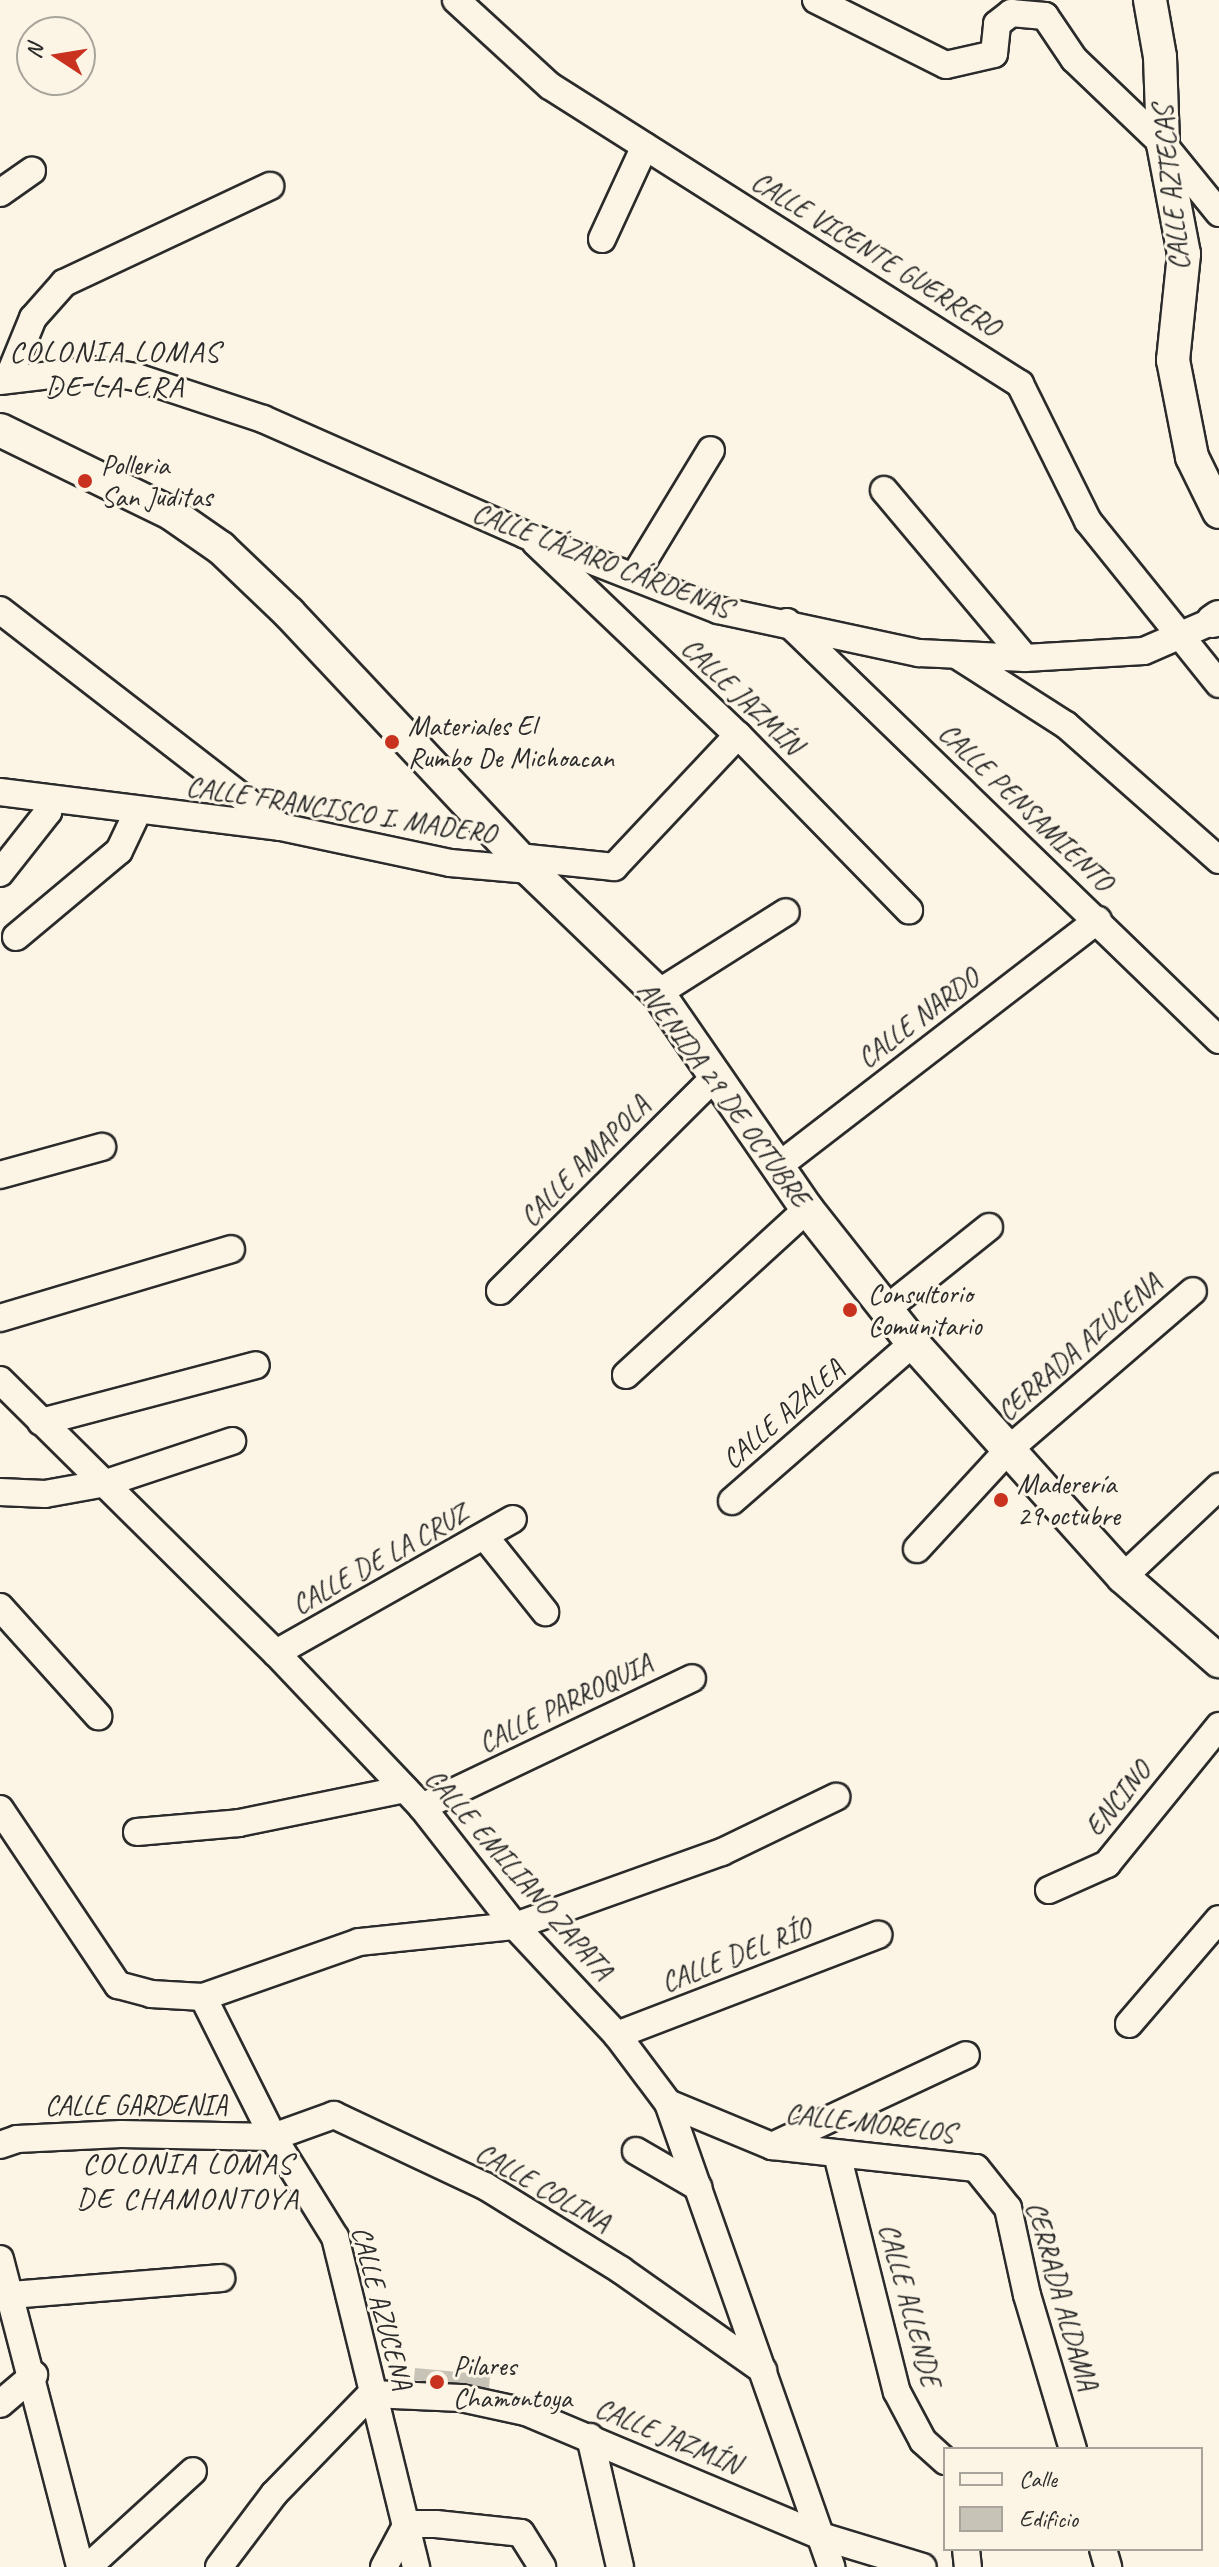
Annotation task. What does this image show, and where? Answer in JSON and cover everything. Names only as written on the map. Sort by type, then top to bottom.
[{"type":"street","name":"CALLE VICENTE GUERRERO","points":[[456,0],[550,86],[1020,384],[1088,521],[1219,684]]},
{"type":"street","points":[[816,0],[946,65],[994,54],[997,24],[1011,13],[1045,16],[1074,59],[1163,144],[1219,213]]},
{"type":"street","name":"CALLE AZTECAS","points":[[1150,0],[1160,57],[1163,144],[1184,254],[1173,360],[1192,457],[1219,512]]},
{"type":"street","points":[[602,239],[645,146]]},
{"type":"street","points":[[0,193],[32,171]]},
{"type":"street","points":[[4,380],[33,318],[64,283],[270,186]]},
{"type":"street","name":"CALLE LÁZARO CÁRDENAS","points":[[4,380],[94,370],[136,377],[263,419],[526,535],[635,575],[718,610],[787,622],[919,653],[1025,658],[1144,651],[1216,619]]},
{"type":"street","name":"AVENIDA 29 DE OCTUBRE","points":[[0,430],[121,486],[221,548],[524,864],[658,993],[807,1209],[885,1310],[1007,1451],[1123,1577],[1219,1661]]},
{"type":"street","points":[[635,575],[711,450]]},
{"type":"street","points":[[884,490],[1025,658]]},
{"type":"street","name":"CALLE JAZMÍN","points":[[526,535],[738,735],[909,910]]},
{"type":"street","points":[[0,610],[281,827]]},
{"type":"street","name":"CALLE PENSAMIENTO","points":[[787,622],[1219,1040]]},
{"type":"street","points":[[955,655],[1066,725],[1219,860]]},
{"type":"street","name":"CALLE FRANCISCO I. MADERO","points":[[0,792],[281,827],[450,863],[614,867],[738,735]]},
{"type":"street","points":[[0,873],[48,812],[48,799]]},
{"type":"street","points":[[16,937],[119,851],[138,811]]},
{"type":"street","points":[[658,993],[786,912]]},
{"type":"street","name":"CALLE NARDO","points":[[777,1167],[1098,920]]},
{"type":"street","name":"CALLE AMAPOLA","points":[[500,1291],[715,1077]]},
{"type":"street","points":[[0,1175],[102,1147]]},
{"type":"street","points":[[626,1375],[807,1209]]},
{"type":"street","points":[[885,1310],[989,1227]]},
{"type":"street","points":[[0,1318],[231,1249]]},
{"type":"street","name":"CERRADA AZUCENA","points":[[917,1549],[1007,1451],[1193,1291]]},
{"type":"street","name":"CALLE AZALEA","points":[[732,1501],[913,1343]]},
{"type":"street","points":[[41,1422],[256,1365]]},
{"type":"street","name":"CALLE EMILIANO ZAPATA","points":[[0,1380],[276,1653],[414,1798],[515,1926],[617,2035],[668,2103],[824,2537],[831,2567]]},
{"type":"street","points":[[0,1492],[45,1494],[106,1483],[232,1441]]},
{"type":"street","points":[[1123,1577],[1219,1487]]},
{"type":"street","name":"CALLE DE LA CRUZ","points":[[276,1653],[486,1538],[513,1519]]},
{"type":"street","points":[[486,1538],[545,1612]]},
{"type":"street","points":[[0,1607],[98,1716]]},
{"type":"street","name":"CALLE PARROQUIA","points":[[137,1832],[239,1823],[414,1798],[692,1678]]},
{"type":"street","name":"ENCINO","points":[[1049,1890],[1107,1864],[1219,1726]]},
{"type":"street","points":[[0,1809],[118,1985],[151,1994],[203,1997],[359,1942],[515,1926],[722,1852],[836,1797]]},
{"type":"street","points":[[1129,2024],[1219,1919]]},
{"type":"street","name":"CALLE DEL RÍO","points":[[617,2035],[878,1935]]},
{"type":"street","name":"CALLE AZUCENA","points":[[203,1997],[273,2137],[335,2237],[371,2394],[416,2567]]},
{"type":"street","points":[[772,2146],[966,2055]]},
{"type":"street","name":"CALLE MORELOS","points":[[668,2103],[772,2146],[976,2168]]},
{"type":"street","name":"CALLE COLINA","points":[[273,2137],[334,2115],[485,2186],[621,2270],[763,2370]]},
{"type":"street","name":"CALLE GARDENIA","points":[[0,2145],[17,2139],[121,2134],[273,2137]]},
{"type":"street","points":[[636,2151],[698,2187]]},
{"type":"street","name":"CALLE ALLENDE","points":[[837,2154],[897,2392],[923,2441],[943,2459]]},
{"type":"street","name":"CERRADA ALDAMA","points":[[976,2168],[1008,2208],[1027,2295],[1072,2447]]},
{"type":"street","points":[[0,2263],[34,2375],[81,2560]]},
{"type":"street","points":[[11,2295],[221,2278]]},
{"type":"street","points":[[0,2404],[34,2375]]},
{"type":"street","points":[[219,2567],[274,2494],[371,2394]]},
{"type":"street","name":"CALLE JAZMÍN","points":[[371,2394],[461,2398],[526,2412],[824,2537],[923,2567]]},
{"type":"street","points":[[590,2437],[620,2567]]},
{"type":"street","points":[[57,2567],[81,2560],[193,2471]]},
{"type":"street","points":[[384,2567],[407,2524],[521,2533],[542,2567]]},
{"type":"building","points":[[415,2368],[490,2375],[489,2388],[414,2380]]},
{"type":"place","name":"Polleria San Juditas","points":[[85,481]]},
{"type":"place","name":"Materiales El Rumbo De Michoacan","points":[[392,742]]},
{"type":"place","name":"Consultorio Comunitario","points":[[850,1310]]},
{"type":"place","name":"Maderería 29 octubre","points":[[1001,1500]]},
{"type":"place","name":"Pilares Chamontoya","points":[[437,2382]]},
{"type":"district","name":"COLONIA LOMAS DE LA ERA","points":[[115,368]]},
{"type":"district","name":"COLONIA LOMAS DE CHAMONTOYA","points":[[188,2180]]}]
